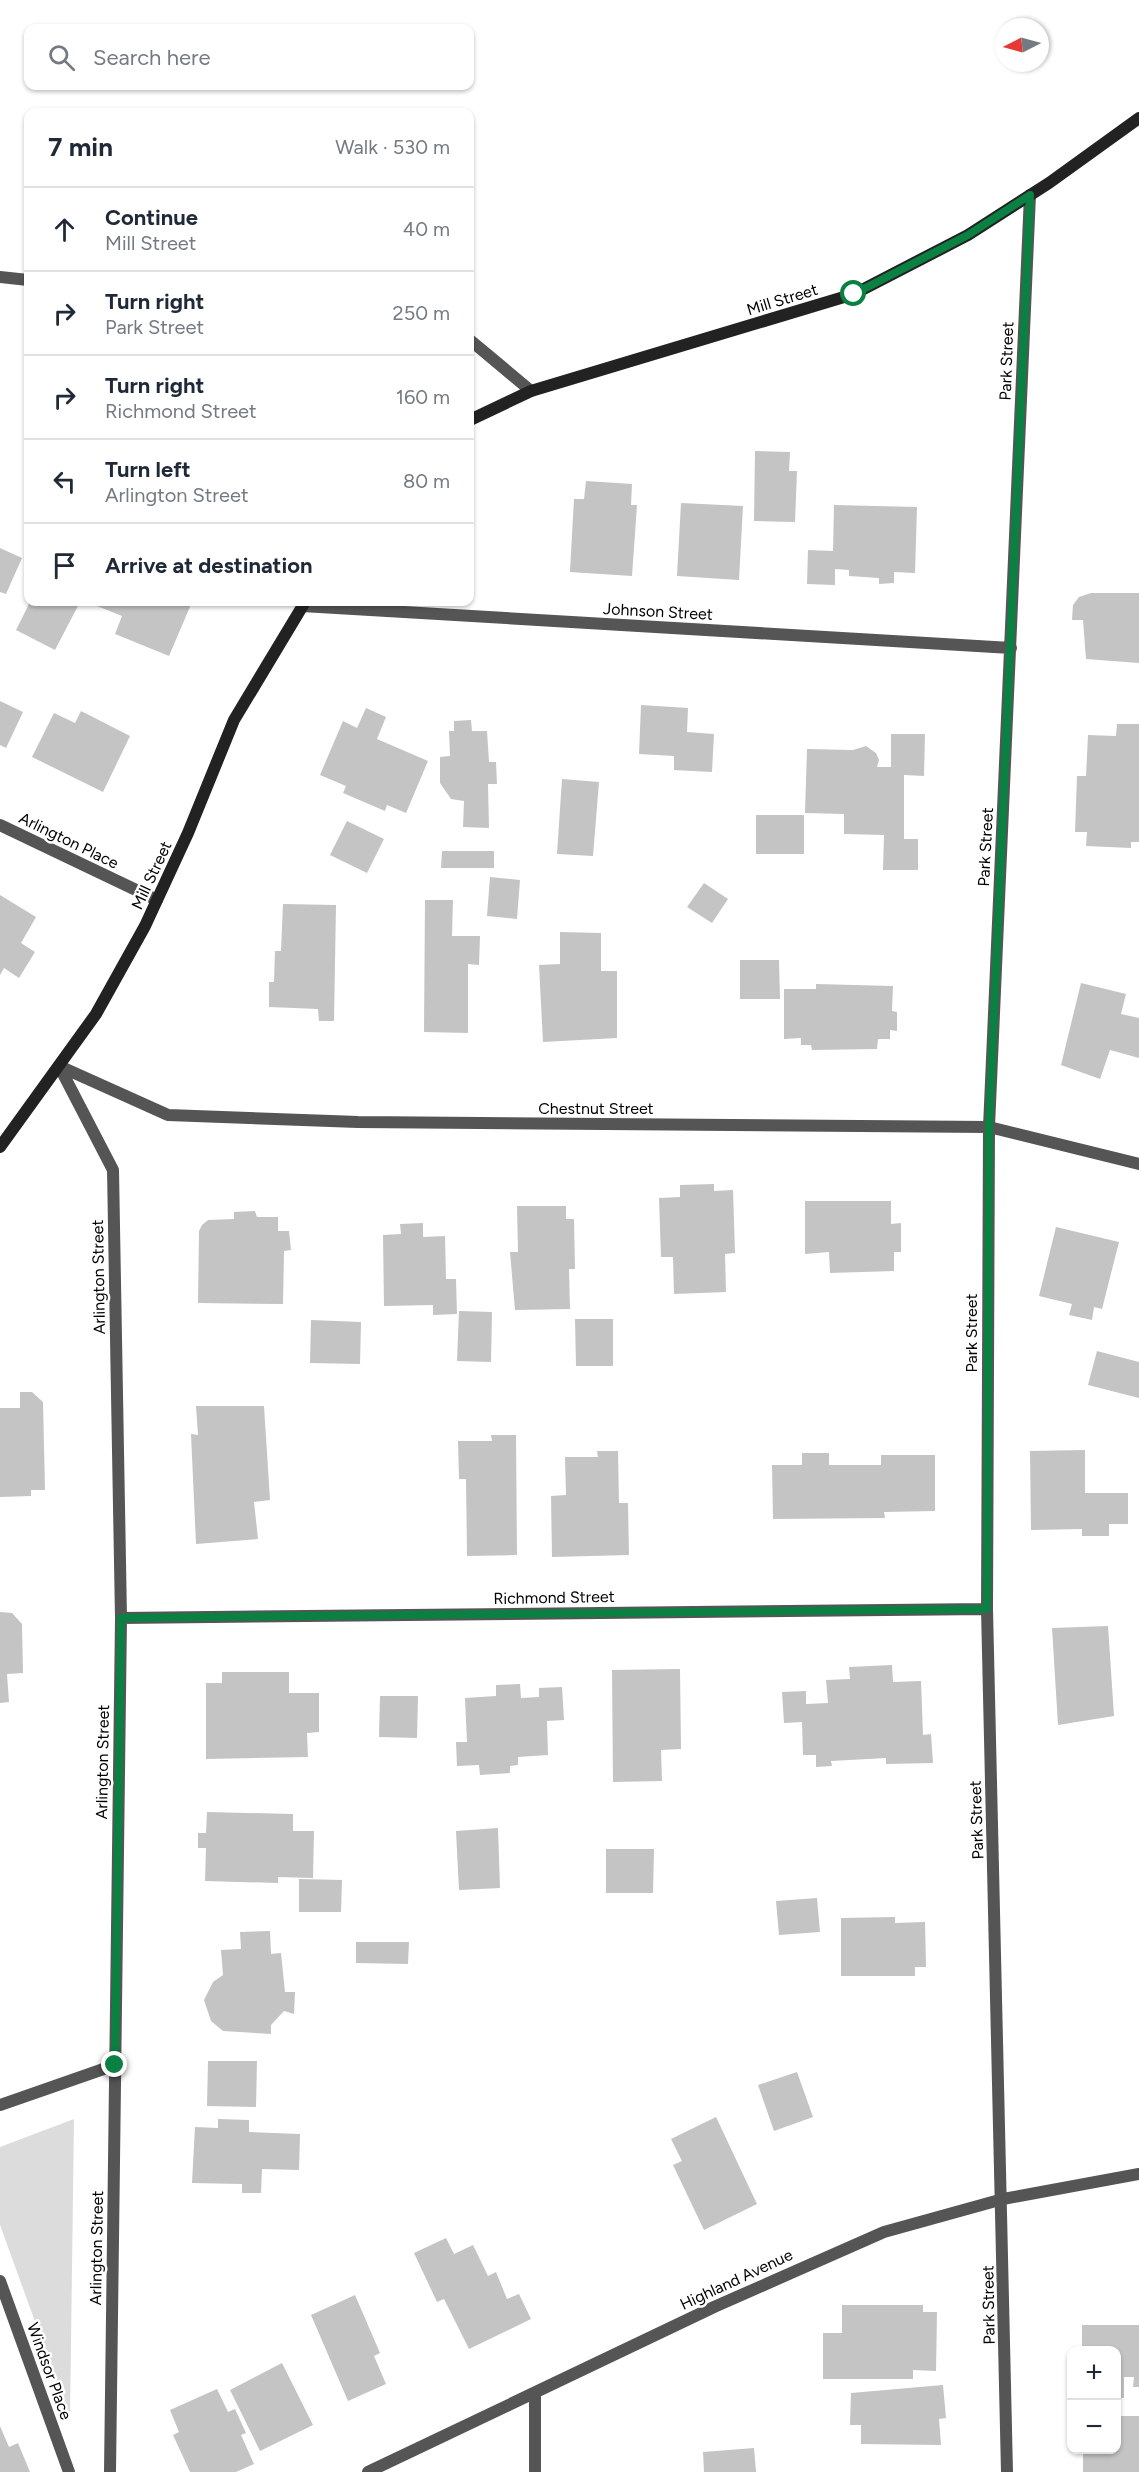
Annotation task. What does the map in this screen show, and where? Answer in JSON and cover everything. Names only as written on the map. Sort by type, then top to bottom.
[{"type":"main road","name":"Mill Street","points":[[474,418],[531,391],[854,294],[968,235],[1030,195],[1139,118]]},
{"type":"main road","name":"Mill Street","points":[[0,1147],[96,1014],[157,900],[188,834],[234,720],[302,606]]},
{"type":"street","name":"Park Street","points":[[1007,2472],[1003,2199],[987,1609],[989,1127],[1030,195]]},
{"type":"street","points":[[0,277],[24,280]]},
{"type":"street","points":[[474,343],[531,391]]},
{"type":"street","name":"Johnson Street","points":[[335,606],[1011,648]]},
{"type":"street","name":"Arlington Place","points":[[0,825],[157,900]]},
{"type":"street","name":"Chestnut Street","points":[[59,1066],[168,1115],[358,1122],[989,1127],[1139,1164]]},
{"type":"street","name":"Arlington Street","points":[[59,1066],[113,1170],[121,1618],[110,2472]]},
{"type":"street","name":"Richmond Street","points":[[121,1618],[987,1609]]},
{"type":"street","points":[[0,2105],[115,2065]]},
{"type":"street","name":"Highland Avenue","points":[[368,2472],[832,2253],[884,2232],[1003,2199],[1139,2174]]},
{"type":"street","name":"Windsor Place","points":[[0,2281],[69,2472]]},
{"type":"street","points":[[535,2472],[536,2394]]},
{"type":"shaded area","points":[[74,2119],[70,2418],[0,2225],[0,2147]]},
{"type":"building","points":[[755,451],[790,452],[789,471],[797,471],[795,522],[754,521]]},
{"type":"building","points":[[586,481],[632,484],[631,505],[637,505],[632,576],[570,572],[574,499],[584,499]]},
{"type":"building","points":[[681,503],[743,506],[739,580],[677,576]]},
{"type":"building","points":[[834,505],[917,507],[915,573],[894,572],[894,583],[879,584],[879,578],[849,576],[849,570],[835,569],[835,585],[807,584],[808,550],[833,551]]},
{"type":"building","points":[[0,548],[22,558],[6,594],[0,592]]},
{"type":"building","points":[[1091,593],[1139,593],[1139,663],[1086,659],[1083,620],[1072,620],[1073,605],[1079,597]]},
{"type":"building","points":[[28,606],[78,606],[55,650],[16,630]]},
{"type":"building","points":[[97,606],[190,606],[169,656],[115,634],[122,616]]},
{"type":"building","points":[[0,701],[23,712],[6,748],[0,745]]},
{"type":"building","points":[[641,705],[688,708],[687,732],[714,734],[712,772],[674,770],[674,756],[639,754]]},
{"type":"building","points":[[366,708],[386,717],[377,739],[428,761],[406,813],[387,805],[385,811],[343,793],[346,786],[320,775],[343,721],[357,728]]},
{"type":"building","points":[[81,711],[130,736],[103,792],[32,757],[54,713],[75,723]]},
{"type":"building","points":[[471,720],[472,731],[487,731],[489,762],[496,762],[497,784],[488,784],[489,828],[463,827],[464,801],[451,799],[440,783],[440,757],[450,756],[449,731],[454,731],[454,721]]},
{"type":"building","points":[[1117,724],[1139,724],[1139,842],[1131,842],[1131,848],[1086,846],[1087,832],[1075,832],[1077,776],[1086,776],[1088,735],[1116,736]]},
{"type":"building","points":[[891,734],[925,734],[924,776],[904,775],[904,839],[918,839],[918,870],[883,870],[884,835],[844,834],[844,814],[805,813],[807,749],[853,750],[866,746],[876,753],[879,760],[877,767],[891,767]]},
{"type":"building","points":[[562,779],[599,782],[593,856],[557,854]]},
{"type":"building","points":[[756,815],[804,815],[804,854],[756,854]]},
{"type":"building","points":[[347,821],[384,839],[367,873],[330,855]]},
{"type":"building","points":[[442,851],[494,851],[494,868],[441,868]]},
{"type":"building","points":[[490,877],[520,880],[517,919],[487,916]]},
{"type":"building","points":[[704,883],[728,899],[712,923],[687,907]]},
{"type":"building","points":[[0,895],[36,917],[21,943],[35,952],[19,978],[4,968],[0,975]]},
{"type":"building","points":[[425,900],[453,900],[452,936],[480,936],[479,965],[468,964],[468,1033],[424,1032]]},
{"type":"building","points":[[283,904],[336,905],[334,1021],[319,1021],[318,1009],[269,1007],[269,982],[274,982],[275,951],[281,951]]},
{"type":"building","points":[[560,932],[601,933],[601,971],[617,971],[617,1038],[543,1042],[539,965],[560,964]]},
{"type":"building","points":[[740,960],[779,960],[780,999],[740,999]]},
{"type":"building","points":[[1081,983],[1126,994],[1121,1014],[1139,1018],[1139,1058],[1110,1050],[1100,1079],[1061,1065]]},
{"type":"building","points":[[816,984],[893,986],[892,1011],[897,1012],[897,1031],[890,1030],[890,1039],[878,1039],[877,1049],[812,1050],[811,1045],[801,1045],[801,1038],[784,1039],[784,989],[816,989]]},
{"type":"building","points":[[714,1184],[714,1191],[733,1190],[735,1253],[725,1254],[726,1292],[674,1294],[673,1257],[661,1257],[659,1198],[680,1197],[680,1185]]},
{"type":"building","points":[[805,1201],[891,1201],[891,1224],[901,1223],[901,1252],[894,1252],[894,1271],[830,1273],[829,1252],[805,1254]]},
{"type":"building","points":[[517,1206],[566,1206],[566,1219],[574,1219],[575,1269],[569,1269],[570,1309],[515,1310],[510,1252],[518,1252]]},
{"type":"building","points":[[255,1211],[257,1217],[278,1217],[278,1231],[289,1231],[291,1250],[284,1251],[283,1304],[198,1303],[199,1231],[202,1225],[208,1220],[234,1219],[234,1212]]},
{"type":"building","points":[[423,1223],[423,1237],[445,1236],[446,1279],[456,1279],[457,1314],[433,1315],[433,1305],[384,1306],[383,1235],[401,1234],[400,1224]]},
{"type":"building","points":[[1056,1227],[1119,1242],[1102,1309],[1094,1307],[1092,1320],[1069,1315],[1072,1304],[1039,1296]]},
{"type":"building","points":[[459,1311],[492,1312],[491,1362],[457,1361]]},
{"type":"building","points":[[575,1319],[613,1319],[613,1366],[576,1366]]},
{"type":"building","points":[[311,1320],[361,1322],[360,1364],[310,1363]]},
{"type":"building","points":[[1097,1351],[1139,1362],[1139,1398],[1088,1385]]},
{"type":"building","points":[[20,1392],[32,1392],[43,1402],[45,1490],[31,1490],[31,1496],[0,1497],[0,1408],[20,1408]]},
{"type":"building","points":[[196,1406],[264,1406],[270,1500],[254,1502],[258,1539],[196,1544],[191,1434],[198,1435]]},
{"type":"building","points":[[491,1435],[516,1435],[517,1555],[467,1556],[466,1479],[459,1479],[458,1441],[492,1441]]},
{"type":"building","points":[[1085,1450],[1085,1493],[1128,1493],[1128,1524],[1109,1524],[1109,1536],[1082,1536],[1082,1529],[1031,1530],[1030,1451]]},
{"type":"building","points":[[597,1451],[618,1451],[619,1503],[628,1503],[629,1555],[552,1557],[551,1496],[566,1495],[565,1457],[598,1457]]},
{"type":"building","points":[[802,1453],[829,1453],[829,1465],[881,1465],[881,1455],[935,1455],[935,1511],[884,1512],[885,1518],[773,1519],[772,1465],[802,1465]]},
{"type":"building","points":[[0,1612],[12,1613],[22,1624],[23,1673],[7,1674],[9,1702],[0,1703]]},
{"type":"building","points":[[1108,1626],[1114,1716],[1058,1725],[1052,1628]]},
{"type":"building","points":[[892,1665],[893,1682],[921,1681],[923,1735],[931,1734],[933,1763],[886,1764],[886,1758],[831,1761],[832,1766],[816,1767],[816,1755],[803,1755],[802,1722],[784,1723],[782,1692],[806,1691],[806,1704],[828,1703],[826,1680],[850,1679],[849,1667]]},
{"type":"building","points":[[680,1669],[681,1749],[661,1750],[662,1781],[613,1782],[612,1670]]},
{"type":"building","points":[[222,1672],[289,1672],[289,1693],[319,1693],[319,1732],[307,1733],[308,1757],[206,1759],[206,1683],[222,1683]]},
{"type":"building","points":[[520,1684],[521,1698],[539,1697],[539,1688],[562,1687],[564,1720],[547,1721],[548,1755],[518,1757],[518,1765],[510,1766],[510,1773],[480,1775],[479,1765],[457,1766],[456,1742],[467,1742],[465,1698],[496,1696],[496,1685]]},
{"type":"building","points":[[380,1696],[418,1696],[417,1738],[379,1737]]},
{"type":"building","points":[[207,1812],[293,1814],[293,1831],[314,1831],[313,1878],[278,1877],[278,1883],[205,1881],[206,1848],[198,1848],[198,1833],[206,1833]]},
{"type":"building","points":[[498,1828],[500,1888],[459,1890],[456,1831]]},
{"type":"building","points":[[606,1849],[654,1849],[653,1893],[606,1893]]},
{"type":"building","points":[[299,1879],[342,1880],[341,1912],[299,1912]]},
{"type":"building","points":[[817,1898],[820,1932],[779,1935],[776,1901]]},
{"type":"building","points":[[895,1917],[895,1923],[925,1922],[926,1967],[915,1967],[915,1976],[841,1976],[841,1918]]},
{"type":"building","points":[[270,1931],[271,1954],[281,1953],[285,1992],[295,1992],[294,2014],[284,2011],[271,2025],[271,2034],[223,2031],[211,2021],[204,2000],[213,1982],[223,1975],[221,1950],[241,1949],[240,1932]]},
{"type":"building","points":[[356,1942],[409,1942],[408,1964],[356,1963]]},
{"type":"building","points":[[208,2061],[257,2061],[256,2107],[207,2106]]},
{"type":"building","points":[[797,2072],[813,2117],[774,2131],[758,2085]]},
{"type":"building","points":[[716,2117],[757,2204],[704,2230],[673,2165],[682,2161],[671,2139]]},
{"type":"building","points":[[218,2119],[249,2120],[249,2132],[300,2134],[299,2170],[262,2169],[261,2193],[242,2193],[242,2184],[192,2183],[195,2127],[218,2128]]},
{"type":"building","points":[[446,2238],[454,2254],[473,2245],[488,2276],[496,2272],[507,2299],[519,2294],[531,2319],[469,2349],[444,2299],[437,2302],[414,2253]]},
{"type":"building","points":[[355,2295],[380,2353],[374,2356],[386,2384],[348,2401],[311,2315]]},
{"type":"building","points":[[842,2305],[923,2305],[923,2312],[937,2312],[936,2371],[913,2370],[913,2379],[823,2379],[823,2333],[842,2333]]},
{"type":"building","points":[[1082,2325],[1139,2325],[1139,2387],[1133,2387],[1134,2377],[1124,2377],[1124,2398],[1121,2398],[1121,2346],[1082,2346]]},
{"type":"building","points":[[282,2363],[313,2425],[260,2451],[230,2390]]},
{"type":"building","points":[[943,2385],[946,2418],[939,2419],[941,2445],[861,2444],[861,2425],[850,2425],[851,2393]]},
{"type":"building","points":[[217,2389],[228,2412],[235,2409],[246,2433],[241,2435],[254,2464],[236,2472],[190,2472],[173,2435],[179,2432],[170,2410]]},
{"type":"building","points":[[1121,2416],[1139,2416],[1139,2472],[1083,2472],[1083,2454],[1121,2454]]},
{"type":"building","points":[[0,2426],[9,2447],[18,2443],[30,2472],[0,2472]]},
{"type":"building","points":[[754,2448],[756,2472],[704,2472],[703,2452]]},
{"type":"route","points":[[115,2065],[121,1618],[987,1609],[989,1127],[1030,195],[968,235],[854,294]]}]
